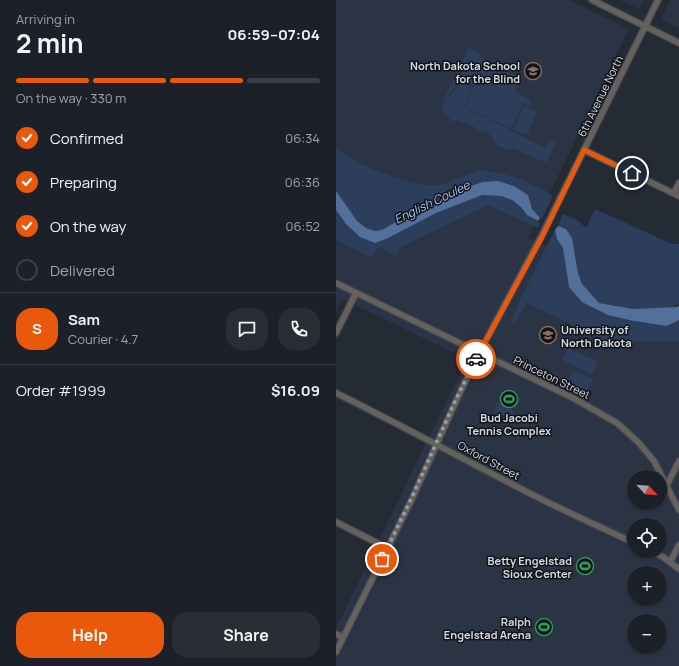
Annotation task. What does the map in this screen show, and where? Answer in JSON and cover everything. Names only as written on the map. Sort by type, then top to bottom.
[{"type":"street","points":[[592,0],[679,43]]},
{"type":"street","name":"6th Avenue North","points":[[336,652],[437,444],[456,399],[525,269],[658,0]]},
{"type":"street","points":[[584,150],[676,194],[679,183]]},
{"type":"street","name":"Princeton Street","points":[[336,283],[574,399],[617,423],[629,432],[647,452],[660,470]]},
{"type":"street","points":[[336,333],[356,293]]},
{"type":"street","name":"Oxford Street","points":[[336,393],[541,499],[627,540]]},
{"type":"street","points":[[667,484],[679,461]]},
{"type":"street","name":"Princeton Street","points":[[667,484],[679,510]]},
{"type":"street","points":[[336,522],[387,548]]},
{"type":"street","points":[[670,562],[679,544]]},
{"type":"street","points":[[663,558],[679,569]]},
{"type":"street","points":[[336,634],[344,637]]},
{"type":"shaded area","name":"University of North Dakota","points":[[336,0],[569,0],[629,29],[528,238],[679,308],[679,666],[336,666],[336,628],[467,359],[342,299],[336,312]]},
{"type":"shaded area","points":[[620,0],[644,0],[639,9]]},
{"type":"shaded area","points":[[670,0],[679,0],[679,28],[661,20]]},
{"type":"shaded area","points":[[469,47],[481,54],[480,55],[484,60],[520,78],[514,91],[531,100],[530,106],[523,103],[511,129],[465,107],[474,86],[461,79],[443,101]]},
{"type":"shaded area","points":[[461,81],[472,87],[464,107],[545,148],[549,140],[556,143],[547,162],[539,160],[514,148],[507,150],[497,145],[488,132],[478,131],[473,126],[457,120],[452,122],[441,108]]},
{"type":"shaded area","points":[[524,106],[537,112],[527,135],[513,129]]},
{"type":"shaded area","points":[[336,149],[365,166],[393,177],[417,184],[431,186],[441,185],[479,170],[501,173],[520,179],[552,195],[552,198],[542,219],[534,212],[528,195],[514,186],[498,181],[483,182],[456,192],[437,205],[394,223],[382,230],[375,231],[366,228],[357,221],[336,191]]},
{"type":"shaded area","points":[[498,181],[514,186],[528,195],[532,209],[540,218],[538,221],[527,215],[521,207],[512,200],[501,196],[482,195],[436,213],[386,239],[375,243],[360,237],[346,224],[336,210],[336,191],[357,221],[366,228],[375,231],[382,230],[394,223],[437,205],[456,192],[483,182]]},
{"type":"shaded area","points":[[482,195],[501,196],[512,200],[521,207],[527,215],[540,223],[538,228],[488,205],[401,247],[397,256],[378,247],[372,258],[336,240],[336,210],[346,224],[360,237],[410,226],[436,213]]},
{"type":"shaded area","points":[[595,209],[672,244],[679,244],[679,304],[669,307],[633,309],[599,303],[582,284],[578,273],[572,238],[566,229],[558,226],[563,214],[577,220],[586,228]]},
{"type":"shaded area","points":[[558,226],[566,229],[572,238],[578,273],[582,284],[599,303],[633,309],[679,306],[679,320],[666,326],[629,320],[608,315],[582,302],[569,287],[563,248],[557,239],[555,230]]},
{"type":"shaded area","points":[[555,230],[557,239],[563,248],[569,287],[608,315],[666,326],[679,319],[679,342],[638,341],[612,345],[594,334],[526,303],[514,324],[511,322],[520,300]]},
{"type":"shaded area","points":[[568,348],[598,362],[592,375],[562,360]]},
{"type":"shaded area","points":[[573,370],[593,379],[587,392],[567,382]]},
{"type":"shaded area","name":"Bud Jacobi Tennis Complex","points":[[502,391],[521,399],[516,408],[498,399]]},
{"type":"shaded area","name":"Bud Jacobi Tennis Complex","points":[[497,402],[515,411],[511,420],[493,411]]},
{"type":"way so far","points":[[382,559],[476,359]]},
{"type":"place","name":"North Dakota School for the Blind","points":[[533,71]]},
{"type":"place","name":"University of North Dakota","points":[[548,335]]},
{"type":"place","name":"Bud Jacobi Tennis Complex","points":[[509,399]]},
{"type":"place","name":"Betty Engelstad Sioux Center","points":[[585,566]]},
{"type":"place","name":"Ralph Engelstad Arena","points":[[544,627]]},
{"type":"route","points":[[476,359],[542,237],[584,150],[632,173]]},
{"type":"water label","name":"English Coulee","points":[[432,202]]}]
